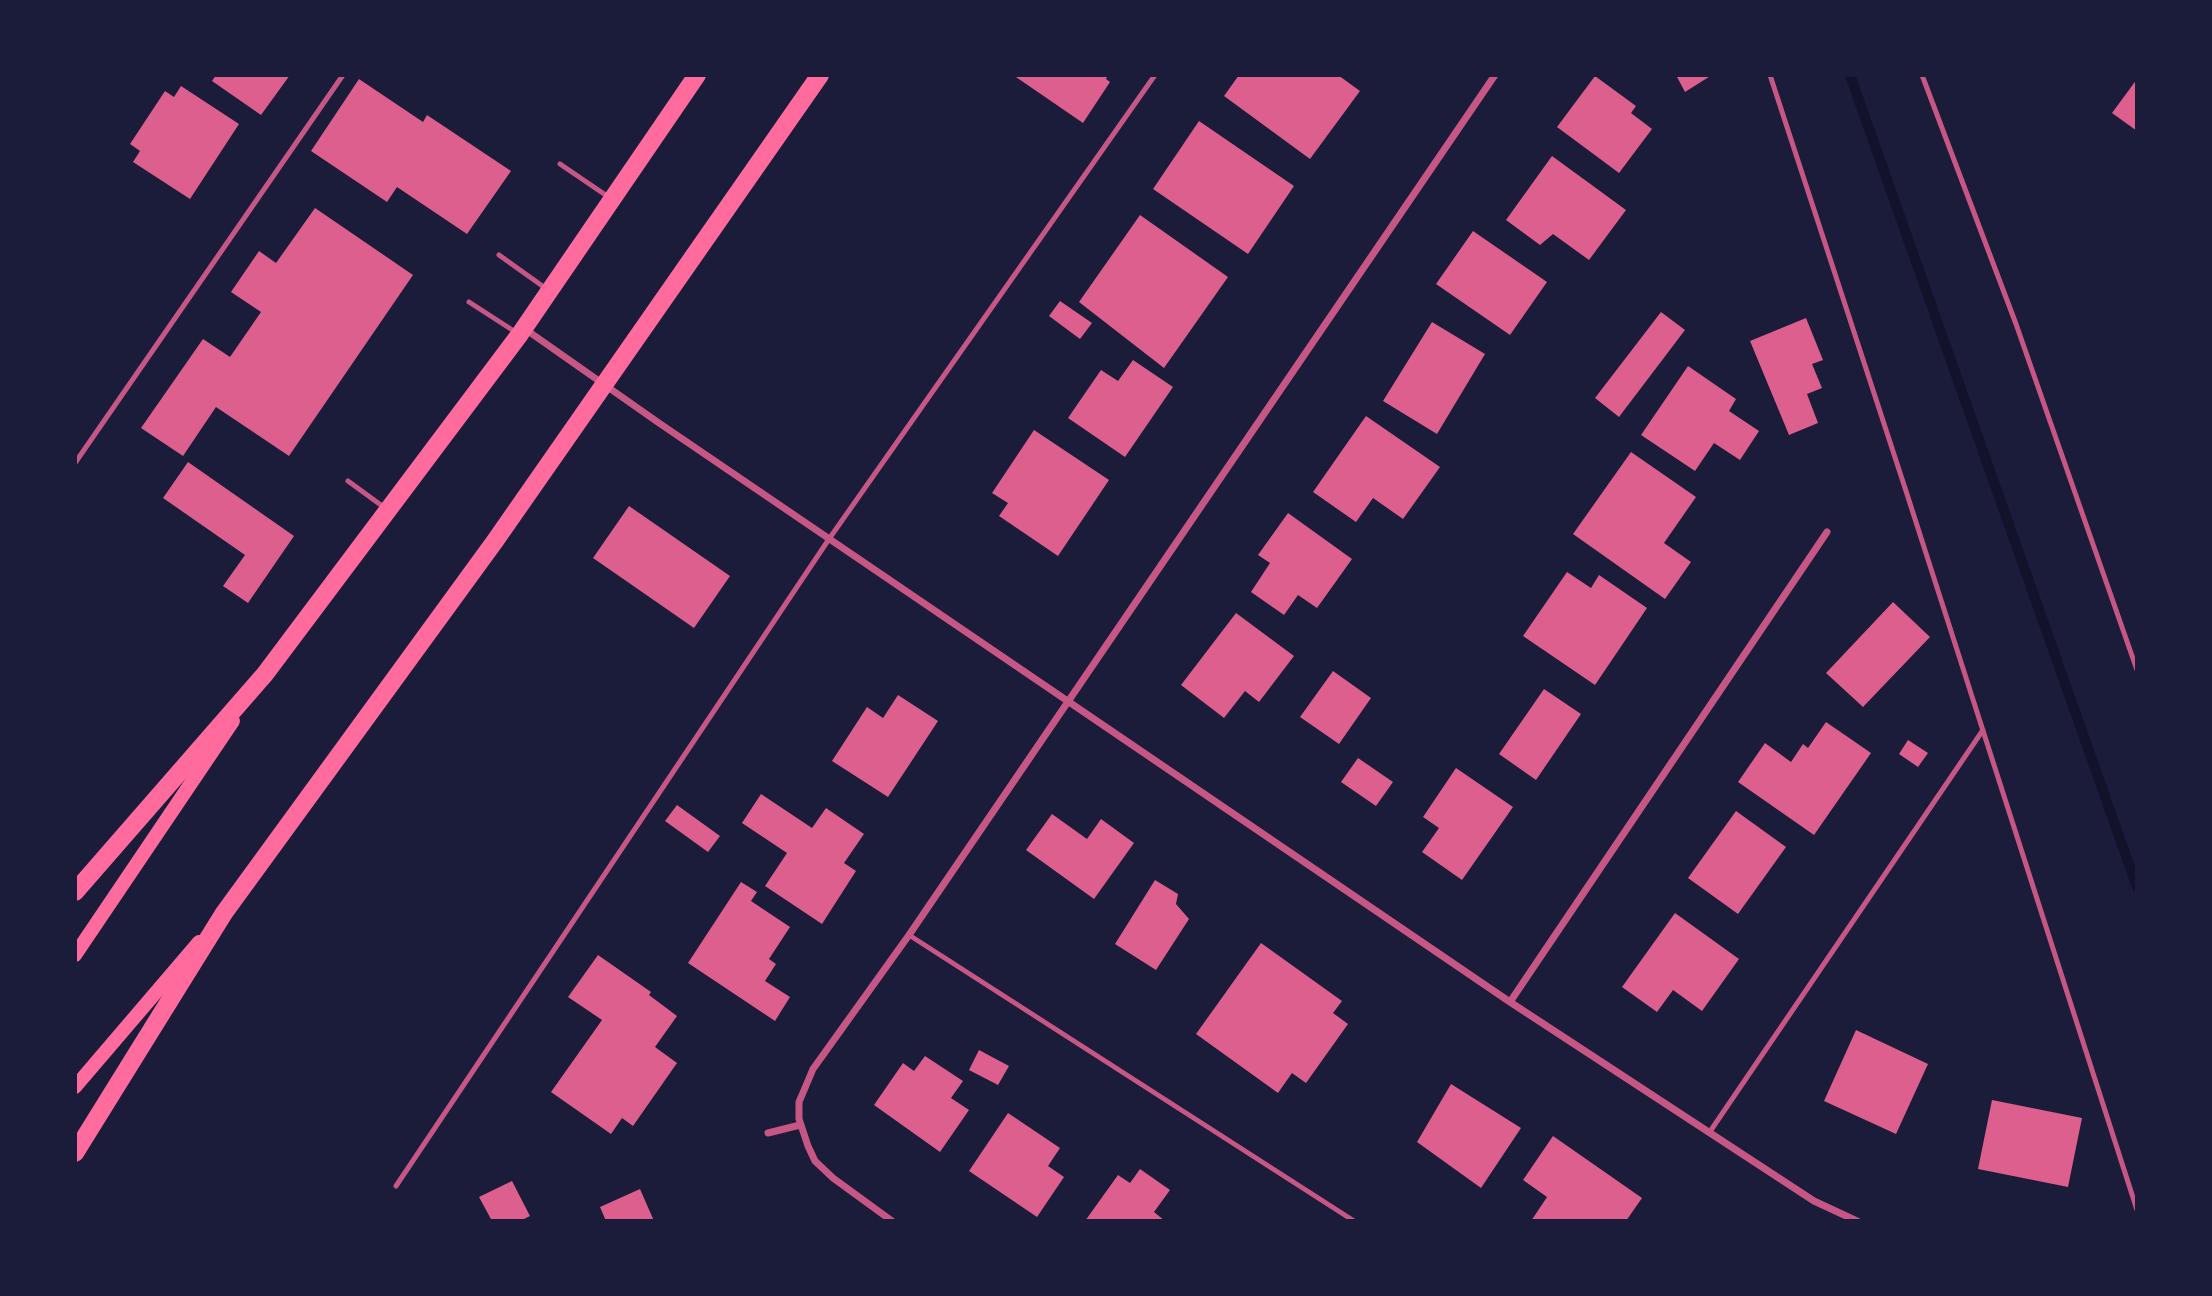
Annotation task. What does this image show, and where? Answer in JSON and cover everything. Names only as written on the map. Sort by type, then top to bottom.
[{"type":"main road","points":[[75,955],[265,674],[522,332],[698,75]]},
{"type":"main road","points":[[75,1087],[223,913],[495,541],[820,75]]},
{"type":"main road","points":[[75,892],[265,674]]},
{"type":"main road","points":[[75,1153],[223,913]]},
{"type":"street","points":[[892,1221],[832,1178],[815,1161],[799,1122],[799,1102],[813,1069],[909,935],[1495,75]]},
{"type":"street","points":[[522,332],[1510,1002],[1814,1201],[1857,1221]]},
{"type":"street","points":[[1510,1002],[1827,532]]},
{"type":"street","points":[[768,1133],[799,1122]]},
{"type":"lane","points":[[75,463],[343,75]]},
{"type":"lane","points":[[396,1186],[829,539],[1154,75]]},
{"type":"lane","points":[[1770,75],[2137,1210]]},
{"type":"lane","points":[[1922,75],[2016,324],[2137,670]]},
{"type":"lane","points":[[560,164],[612,200]]},
{"type":"lane","points":[[499,255],[550,291]]},
{"type":"lane","points":[[470,302],[522,332]]},
{"type":"lane","points":[[348,481],[388,510]]},
{"type":"lane","points":[[1709,1133],[1983,730]]},
{"type":"lane","points":[[909,935],[1354,1221]]},
{"type":"building","points":[[216,75],[290,75],[261,115],[212,81]]},
{"type":"building","points":[[1013,75],[1108,75],[1106,79],[1110,82],[1083,123]]},
{"type":"building","points":[[1239,75],[1338,75],[1360,91],[1310,159],[1224,96]]},
{"type":"building","points":[[1676,75],[1712,75],[1685,92]]},
{"type":"building","points":[[1595,76],[1636,106],[1631,113],[1652,129],[1619,173],[1557,127]]},
{"type":"building","points":[[359,79],[423,122],[427,115],[511,171],[467,234],[397,187],[387,202],[311,151]]},
{"type":"building","points":[[2137,79],[2137,131],[2112,113]]},
{"type":"building","points":[[181,86],[239,124],[190,199],[133,162],[140,151],[130,144],[165,91],[174,97]]},
{"type":"building","points":[[1199,121],[1294,186],[1248,254],[1153,189]]},
{"type":"building","points":[[1552,156],[1626,210],[1589,260],[1553,234],[1540,245],[1506,220]]},
{"type":"building","points":[[315,208],[413,275],[289,456],[216,407],[183,456],[141,428],[203,339],[230,357],[261,312],[231,292],[259,251],[276,263]]},
{"type":"building","points":[[1140,215],[1228,277],[1164,368],[1079,302]]},
{"type":"building","points":[[1473,231],[1547,282],[1510,335],[1436,284]]},
{"type":"building","points":[[1060,301],[1092,323],[1080,339],[1049,316]]},
{"type":"building","points":[[1661,312],[1685,330],[1619,417],[1595,398]]},
{"type":"building","points":[[1806,318],[1823,360],[1812,364],[1822,388],[1807,394],[1818,423],[1789,435],[1750,341]]},
{"type":"building","points":[[1432,322],[1485,354],[1437,434],[1383,401]]},
{"type":"building","points":[[1133,360],[1173,387],[1125,457],[1068,418],[1101,370],[1118,381]]},
{"type":"building","points":[[1688,366],[1736,399],[1729,411],[1759,431],[1740,460],[1714,443],[1695,471],[1641,435]]},
{"type":"building","points":[[1366,416],[1440,467],[1403,519],[1373,498],[1356,522],[1313,492]]},
{"type":"building","points":[[1034,430],[1109,480],[1058,556],[999,516],[1008,503],[992,493]]},
{"type":"building","points":[[1631,452],[1696,497],[1664,543],[1691,562],[1665,599],[1573,534]]},
{"type":"building","points":[[188,462],[294,536],[248,603],[223,586],[245,555],[163,498]]},
{"type":"building","points":[[629,506],[730,576],[694,628],[593,558]]},
{"type":"building","points":[[1288,513],[1352,559],[1317,608],[1298,595],[1284,615],[1251,592],[1270,563],[1258,555]]},
{"type":"building","points":[[1567,572],[1591,588],[1599,575],[1647,608],[1595,685],[1523,636]]},
{"type":"building","points":[[1893,602],[1930,637],[1863,707],[1826,673]]},
{"type":"building","points":[[1236,613],[1294,656],[1259,702],[1245,691],[1224,718],[1181,685]]},
{"type":"building","points":[[1333,671],[1371,698],[1339,744],[1300,717]]},
{"type":"building","points":[[1544,689],[1581,714],[1536,780],[1499,754]]},
{"type":"building","points":[[898,695],[938,721],[888,797],[832,761],[867,707],[883,718]]},
{"type":"building","points":[[1826,722],[1871,753],[1814,835],[1738,782],[1765,743],[1791,762],[1803,744],[1808,748]]},
{"type":"building","points":[[1908,740],[1928,753],[1918,767],[1899,754]]},
{"type":"building","points":[[1358,758],[1393,782],[1376,806],[1341,782]]},
{"type":"building","points":[[1456,768],[1513,807],[1462,880],[1422,852],[1439,828],[1423,817]]},
{"type":"building","points":[[761,794],[812,828],[826,808],[864,834],[844,863],[856,871],[822,924],[765,886],[787,853],[742,823]]},
{"type":"building","points":[[677,805],[720,836],[708,852],[665,821]]},
{"type":"building","points":[[1736,811],[1786,847],[1738,914],[1688,878]]},
{"type":"building","points":[[1052,814],[1087,839],[1101,819],[1134,843],[1094,899],[1026,850]]},
{"type":"building","points":[[1155,880],[1178,894],[1176,904],[1189,919],[1156,970],[1115,944]]},
{"type":"building","points":[[741,882],[757,892],[751,901],[790,927],[769,959],[776,964],[765,981],[790,997],[775,1021],[688,963]]},
{"type":"building","points":[[1675,913],[1739,959],[1702,1011],[1673,990],[1657,1012],[1622,987]]},
{"type":"building","points":[[1261,943],[1342,1001],[1333,1013],[1348,1024],[1306,1083],[1292,1073],[1278,1093],[1196,1034]]},
{"type":"building","points":[[598,955],[651,992],[649,995],[677,1016],[655,1047],[677,1063],[633,1126],[622,1118],[611,1134],[551,1092],[602,1020],[568,997]]},
{"type":"building","points":[[1856,1030],[1928,1064],[1896,1134],[1824,1101]]},
{"type":"building","points":[[979,1050],[1009,1066],[998,1085],[969,1070]]},
{"type":"building","points":[[925,1056],[963,1081],[951,1098],[969,1110],[940,1152],[874,1105],[903,1063],[914,1071]]},
{"type":"building","points":[[1451,1084],[1521,1128],[1481,1188],[1417,1142]]},
{"type":"building","points":[[1992,1100],[2082,1118],[2068,1187],[1978,1169]]},
{"type":"building","points":[[1008,1113],[1060,1148],[1048,1166],[1064,1177],[1037,1217],[969,1171]]},
{"type":"building","points":[[1553,1136],[1642,1198],[1626,1221],[1531,1221],[1547,1197],[1523,1180]]},
{"type":"building","points":[[1140,1169],[1170,1190],[1154,1212],[1165,1221],[1085,1221],[1118,1175],[1130,1183]]},
{"type":"building","points":[[512,1181],[530,1216],[520,1221],[492,1221],[479,1197]]},
{"type":"building","points":[[640,1189],[654,1221],[606,1221],[600,1207]]},
{"type":"waterway","points":[[1850,75],[2137,887]]}]
